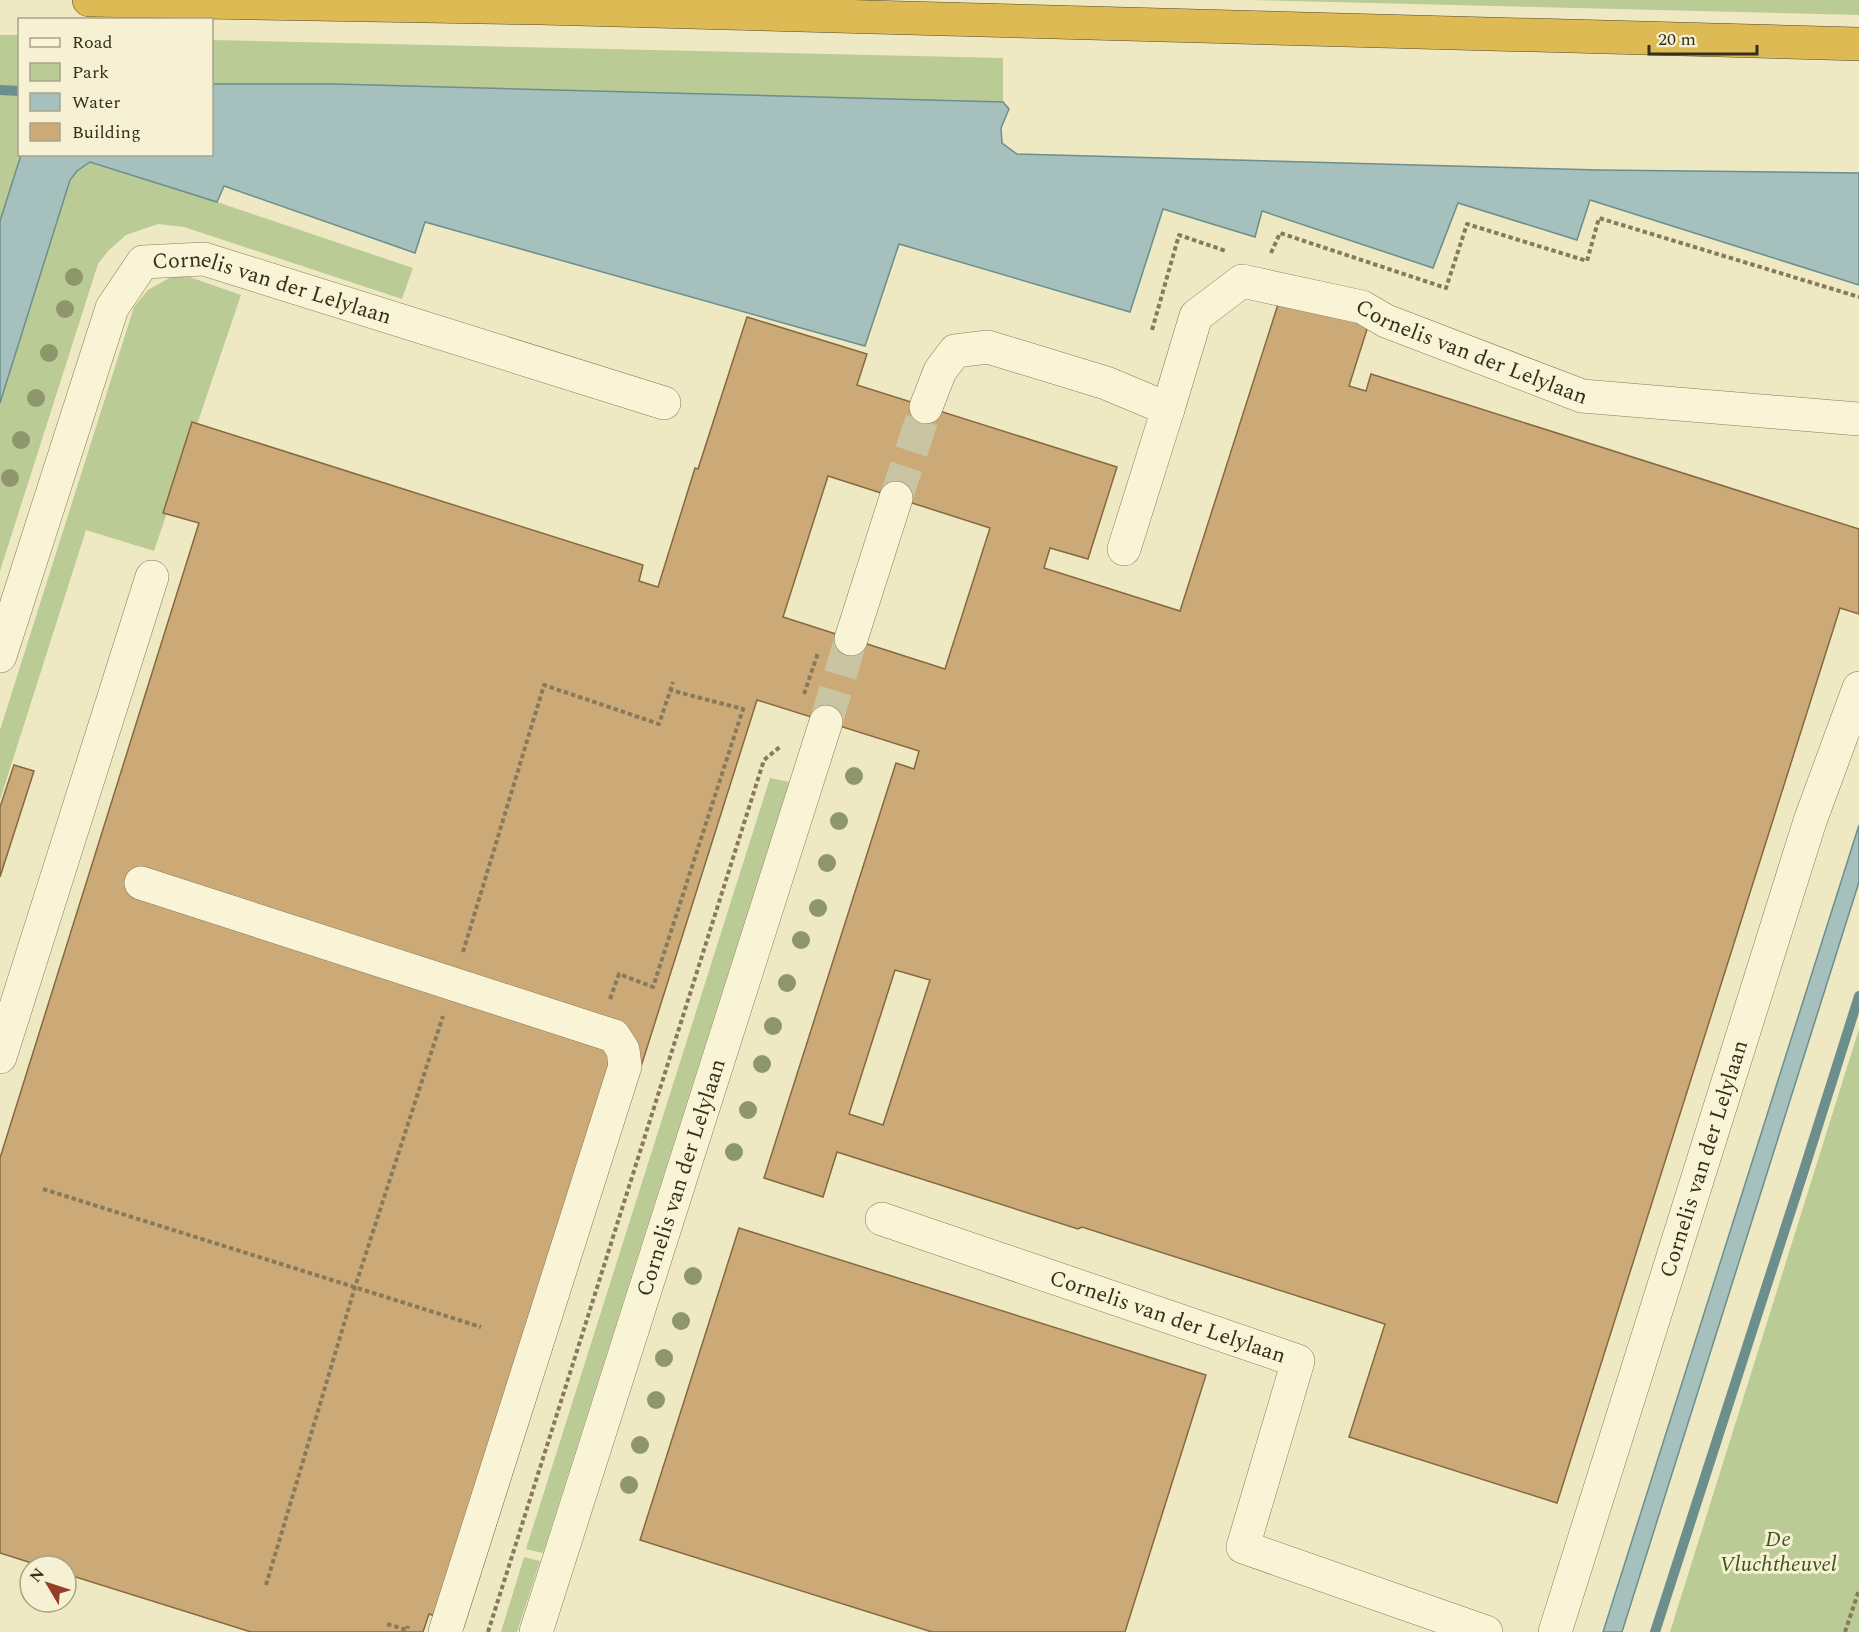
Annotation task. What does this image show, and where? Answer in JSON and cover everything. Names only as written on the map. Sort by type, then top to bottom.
[{"type":"highway","points":[[89,0],[540,8],[1859,44]]},
{"type":"street","name":"Cornelis van der Lelylaan","points":[[0,656],[112,308],[143,262],[204,259],[664,403]]},
{"type":"street","name":"Cornelis van der Lelylaan","points":[[1124,549],[1196,316],[1242,281],[1362,307],[1386,321],[1582,396],[1859,419]]},
{"type":"street","points":[[926,407],[940,371],[955,351],[988,347],[1106,383],[1168,409]]},
{"type":"street","points":[[851,639],[896,498]]},
{"type":"street","points":[[0,1057],[152,577]]},
{"type":"street","name":"Cornelis van der Lelylaan","points":[[1555,1632],[1810,821],[1859,688]]},
{"type":"street","name":"Cornelis van der Lelylaan","points":[[536,1632],[825,722]]},
{"type":"street","points":[[141,883],[614,1036],[623,1050],[625,1066],[445,1632]]},
{"type":"street","name":"Cornelis van der Lelylaan","points":[[882,1219],[1298,1361],[1243,1547],[1486,1632]]},
{"type":"path","points":[[1271,254],[1280,233],[1446,288],[1467,224],[1587,261],[1599,218],[1859,297]]},
{"type":"path","points":[[1187,346],[1151,334],[1179,235],[1234,253]]},
{"type":"path","points":[[804,695],[818,650]]},
{"type":"path","points":[[266,1585],[355,1287],[454,984],[544,685],[659,724],[673,682]]},
{"type":"path","points":[[488,1632],[764,760],[790,739]]},
{"type":"path","points":[[43,1189],[481,1327]]},
{"type":"path","points":[[1845,1632],[1859,1590]]},
{"type":"green space","points":[[1249,0],[1859,0],[1859,15]]},
{"type":"green space","points":[[0,35],[18,35],[18,156],[21,156],[0,221]]},
{"type":"green space","points":[[213,40],[1003,58],[1003,102],[336,84],[213,84]]},
{"type":"green space","points":[[90,162],[413,268],[402,299],[184,227],[158,224],[126,235],[108,251],[98,264],[0,571],[0,403],[70,180],[77,171]]},
{"type":"green space","points":[[178,273],[241,295],[154,551],[86,530],[0,800],[0,730],[134,307],[148,290]]},
{"type":"green space","points":[[770,778],[789,782],[543,1553],[526,1549]]},
{"type":"green space","name":"De Vluchtheuvel","points":[[1859,1029],[1859,1632],[1670,1632]]},
{"type":"green space","points":[[524,1557],[540,1561],[517,1632],[501,1632]]},
{"type":"water","points":[[213,84],[336,84],[1003,102],[1009,109],[1001,128],[1002,143],[1017,154],[1599,170],[1859,173],[1859,285],[1590,200],[1577,240],[1458,203],[1433,268],[1262,211],[1255,237],[1163,209],[1130,312],[899,244],[865,346],[425,222],[415,253],[224,186],[217,202],[90,162],[77,171],[70,180],[0,403],[0,221],[21,156],[213,156]]},
{"type":"water","points":[[1859,825],[1859,882],[1622,1632],[1603,1632]]},
{"type":"building","points":[[1281,295],[1369,323],[1349,386],[1366,391],[1371,374],[1859,529],[1859,614],[1840,608],[1557,1503],[1349,1437],[1385,1324],[1082,1227],[1078,1229],[837,1152],[823,1197],[764,1178],[896,763],[914,769],[919,751],[757,700],[464,1626],[429,1614],[423,1632],[251,1632],[78,1578],[78,1554],[18,1554],[18,1559],[0,1553],[0,1158],[199,523],[163,513],[192,422],[643,565],[639,581],[658,587],[695,468],[698,469],[747,317],[867,354],[857,385],[1117,467],[1088,559],[1050,548],[1044,568],[1180,611]],"holes":[[[828,476],[990,528],[945,669],[783,617]],[[895,970],[930,980],[883,1125],[849,1114]]]},
{"type":"building","points":[[14,765],[34,771],[0,877],[0,807]]},
{"type":"building","points":[[739,1228],[1206,1375],[1125,1632],[932,1632],[640,1540]]},
{"type":"waterway","points":[[0,90],[18,91]]},
{"type":"waterway","points":[[1655,1632],[1859,996]]},
{"type":"tunnel","points":[[896,498],[926,407]]},
{"type":"tunnel","points":[[826,722],[851,639]]}]
